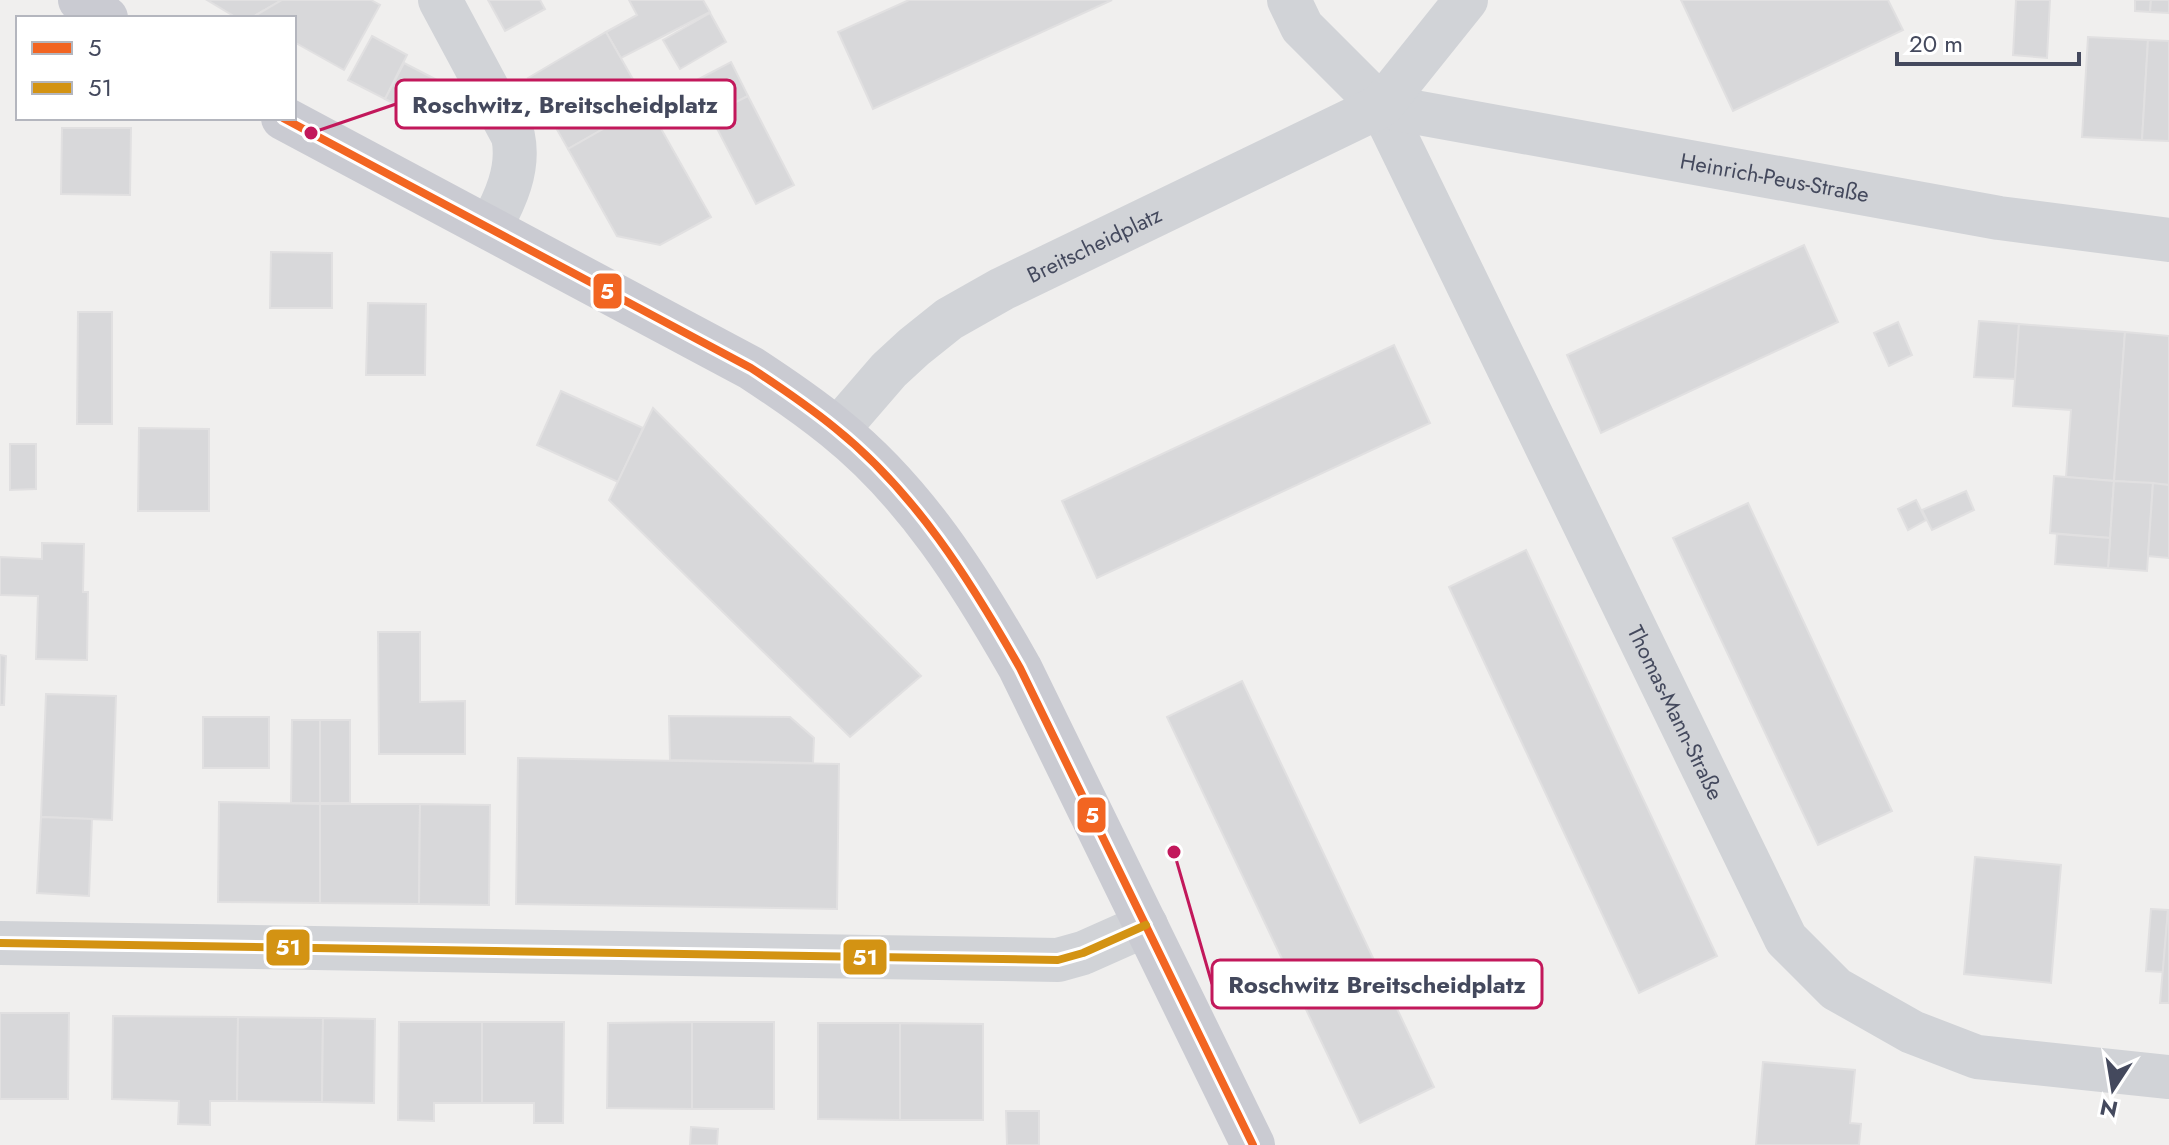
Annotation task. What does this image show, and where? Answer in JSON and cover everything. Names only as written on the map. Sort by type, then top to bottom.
[{"type":"main road","points":[[80,0],[103,16]]},
{"type":"main road","points":[[287,120],[751,368],[838,429],[880,469],[933,531],[979,596],[1020,668],[1253,1145]]},
{"type":"street","points":[[440,0],[513,136],[516,152],[505,201],[490,228]]},
{"type":"street","name":"Thomas-Mann-Straße","points":[[1289,0],[1302,27],[1381,106],[1786,939],[1836,989],[1912,1032],[1977,1057],[2169,1077]]},
{"type":"street","points":[[1381,106],[1466,0]]},
{"type":"street","name":"Heinrich-Peus-Straße","points":[[1381,106],[1999,218],[2169,240]]},
{"type":"street","name":"Breitscheidplatz","points":[[838,429],[889,370],[949,319],[1016,282],[1381,106]]},
{"type":"street","points":[[0,943],[1058,960],[1083,953],[1146,925]]},
{"type":"building","points":[[207,0],[282,0],[254,16],[234,16]]},
{"type":"building","points":[[282,0],[371,0],[380,5],[344,70],[296,43],[296,16],[254,16]]},
{"type":"building","points":[[488,0],[540,0],[545,9],[505,31]]},
{"type":"building","points":[[629,0],[703,0],[710,12],[621,58],[606,32],[637,15]]},
{"type":"building","points":[[909,0],[1112,0],[873,109],[838,32]]},
{"type":"building","points":[[1681,0],[1888,0],[1903,30],[1733,111]]},
{"type":"building","points":[[2016,0],[2050,0],[2047,58],[2013,55]]},
{"type":"building","points":[[2135,0],[2151,0],[2150,12],[2135,11]]},
{"type":"building","points":[[2151,0],[2169,0],[2169,13],[2150,12]]},
{"type":"building","points":[[710,13],[726,42],[680,69],[663,40]]},
{"type":"building","points":[[606,32],[647,104],[568,149],[528,78]]},
{"type":"building","points":[[372,36],[407,55],[385,99],[348,80]]},
{"type":"building","points":[[2088,37],[2148,40],[2142,140],[2082,137]]},
{"type":"building","points":[[2148,40],[2169,41],[2169,141],[2142,140]]},
{"type":"building","points":[[731,62],[748,96],[710,115],[693,82]]},
{"type":"building","points":[[404,63],[437,80],[418,116],[385,99]]},
{"type":"building","points":[[748,96],[794,185],[756,204],[710,115]]},
{"type":"building","points":[[647,104],[711,217],[660,245],[617,236],[568,149]]},
{"type":"building","points":[[62,128],[131,128],[130,195],[61,194]]},
{"type":"building","points":[[1804,245],[1838,322],[1601,433],[1567,355]]},
{"type":"building","points":[[271,252],[332,253],[332,308],[270,308]]},
{"type":"building","points":[[368,303],[426,304],[425,375],[366,375]]},
{"type":"building","points":[[78,312],[112,312],[112,424],[77,424]]},
{"type":"building","points":[[1979,321],[2019,324],[2015,379],[1974,377]]},
{"type":"building","points":[[1898,322],[1912,355],[1889,366],[1874,333]]},
{"type":"building","points":[[2019,324],[2125,332],[2114,481],[2066,477],[2071,410],[2013,406]]},
{"type":"building","points":[[2125,332],[2169,336],[2169,485],[2114,481]]},
{"type":"building","points":[[1394,345],[1430,423],[1097,578],[1062,501]]},
{"type":"building","points":[[561,391],[643,428],[618,482],[537,445]]},
{"type":"building","points":[[653,408],[921,676],[850,737],[609,500]]},
{"type":"building","points":[[139,428],[209,429],[209,511],[138,511]]},
{"type":"building","points":[[10,444],[36,444],[36,489],[10,490]]},
{"type":"building","points":[[2054,476],[2114,481],[2110,538],[2050,533]]},
{"type":"building","points":[[2114,481],[2153,483],[2147,571],[2108,568]]},
{"type":"building","points":[[2153,483],[2169,485],[2169,558],[2148,556]]},
{"type":"building","points":[[1966,491],[1974,510],[1932,530],[1922,510]]},
{"type":"building","points":[[1916,500],[1926,520],[1908,530],[1898,509]]},
{"type":"building","points":[[1748,503],[1892,811],[1818,845],[1673,538]]},
{"type":"building","points":[[2057,534],[2110,538],[2108,568],[2055,564]]},
{"type":"building","points":[[42,543],[84,544],[83,592],[88,592],[87,660],[36,659],[38,596],[0,595],[0,557],[42,559]]},
{"type":"building","points":[[1526,550],[1717,956],[1639,993],[1449,587]]},
{"type":"building","points":[[378,632],[420,632],[420,702],[465,701],[465,754],[379,754]]},
{"type":"building","points":[[0,655],[6,656],[4,705],[0,705]]},
{"type":"building","points":[[1242,681],[1434,1087],[1360,1123],[1167,717]]},
{"type":"building","points":[[46,694],[116,696],[112,820],[41,817]]},
{"type":"building","points":[[669,716],[790,717],[814,738],[813,763],[670,760]]},
{"type":"building","points":[[203,717],[269,717],[269,768],[203,768]]},
{"type":"building","points":[[292,720],[320,720],[320,803],[291,803]]},
{"type":"building","points":[[320,720],[350,720],[350,803],[320,803]]},
{"type":"building","points":[[518,758],[839,764],[837,909],[516,904]]},
{"type":"building","points":[[219,802],[320,804],[320,903],[218,902]]},
{"type":"building","points":[[320,804],[420,804],[419,904],[320,903]]},
{"type":"building","points":[[420,804],[490,805],[489,905],[419,904]]},
{"type":"building","points":[[41,817],[92,819],[89,896],[37,893]]},
{"type":"building","points":[[1975,857],[2061,865],[2051,983],[1964,974]]},
{"type":"building","points":[[2151,909],[2168,910],[2163,972],[2146,971]]},
{"type":"building","points":[[2168,910],[2169,1003],[2160,1003]]},
{"type":"building","points":[[0,1013],[69,1013],[68,1099],[0,1099]]},
{"type":"building","points":[[113,1016],[238,1017],[237,1101],[210,1101],[210,1125],[178,1124],[179,1101],[112,1099]]},
{"type":"building","points":[[238,1017],[323,1018],[322,1102],[237,1101]]},
{"type":"building","points":[[323,1018],[375,1019],[374,1103],[322,1102]]},
{"type":"building","points":[[399,1022],[482,1022],[482,1103],[434,1103],[434,1121],[398,1120]]},
{"type":"building","points":[[482,1022],[564,1022],[563,1123],[534,1123],[534,1103],[482,1103]]},
{"type":"building","points":[[692,1022],[692,1109],[607,1108],[608,1023]]},
{"type":"building","points":[[692,1022],[774,1022],[774,1109],[692,1109]]},
{"type":"building","points":[[818,1023],[900,1023],[900,1120],[818,1119]]},
{"type":"building","points":[[900,1023],[983,1024],[983,1120],[900,1120]]},
{"type":"building","points":[[1763,1062],[1855,1070],[1850,1123],[1861,1124],[1859,1145],[1756,1145]]},
{"type":"building","points":[[1006,1111],[1039,1111],[1039,1145],[1007,1145]]},
{"type":"building","points":[[691,1127],[718,1129],[717,1145],[690,1145]]},
{"type":"transit line","name":"5","points":[[287,120],[751,368],[835,428],[891,480],[961,570],[1020,668],[1253,1145]]},
{"type":"transit line","name":"51","points":[[0,943],[1058,960],[1083,953],[1146,925]]},
{"type":"place","name":"Roschwitz, Breitscheidplatz","points":[[311,133]]},
{"type":"place","name":"Roschwitz Breitscheidplatz","points":[[1174,852]]}]
